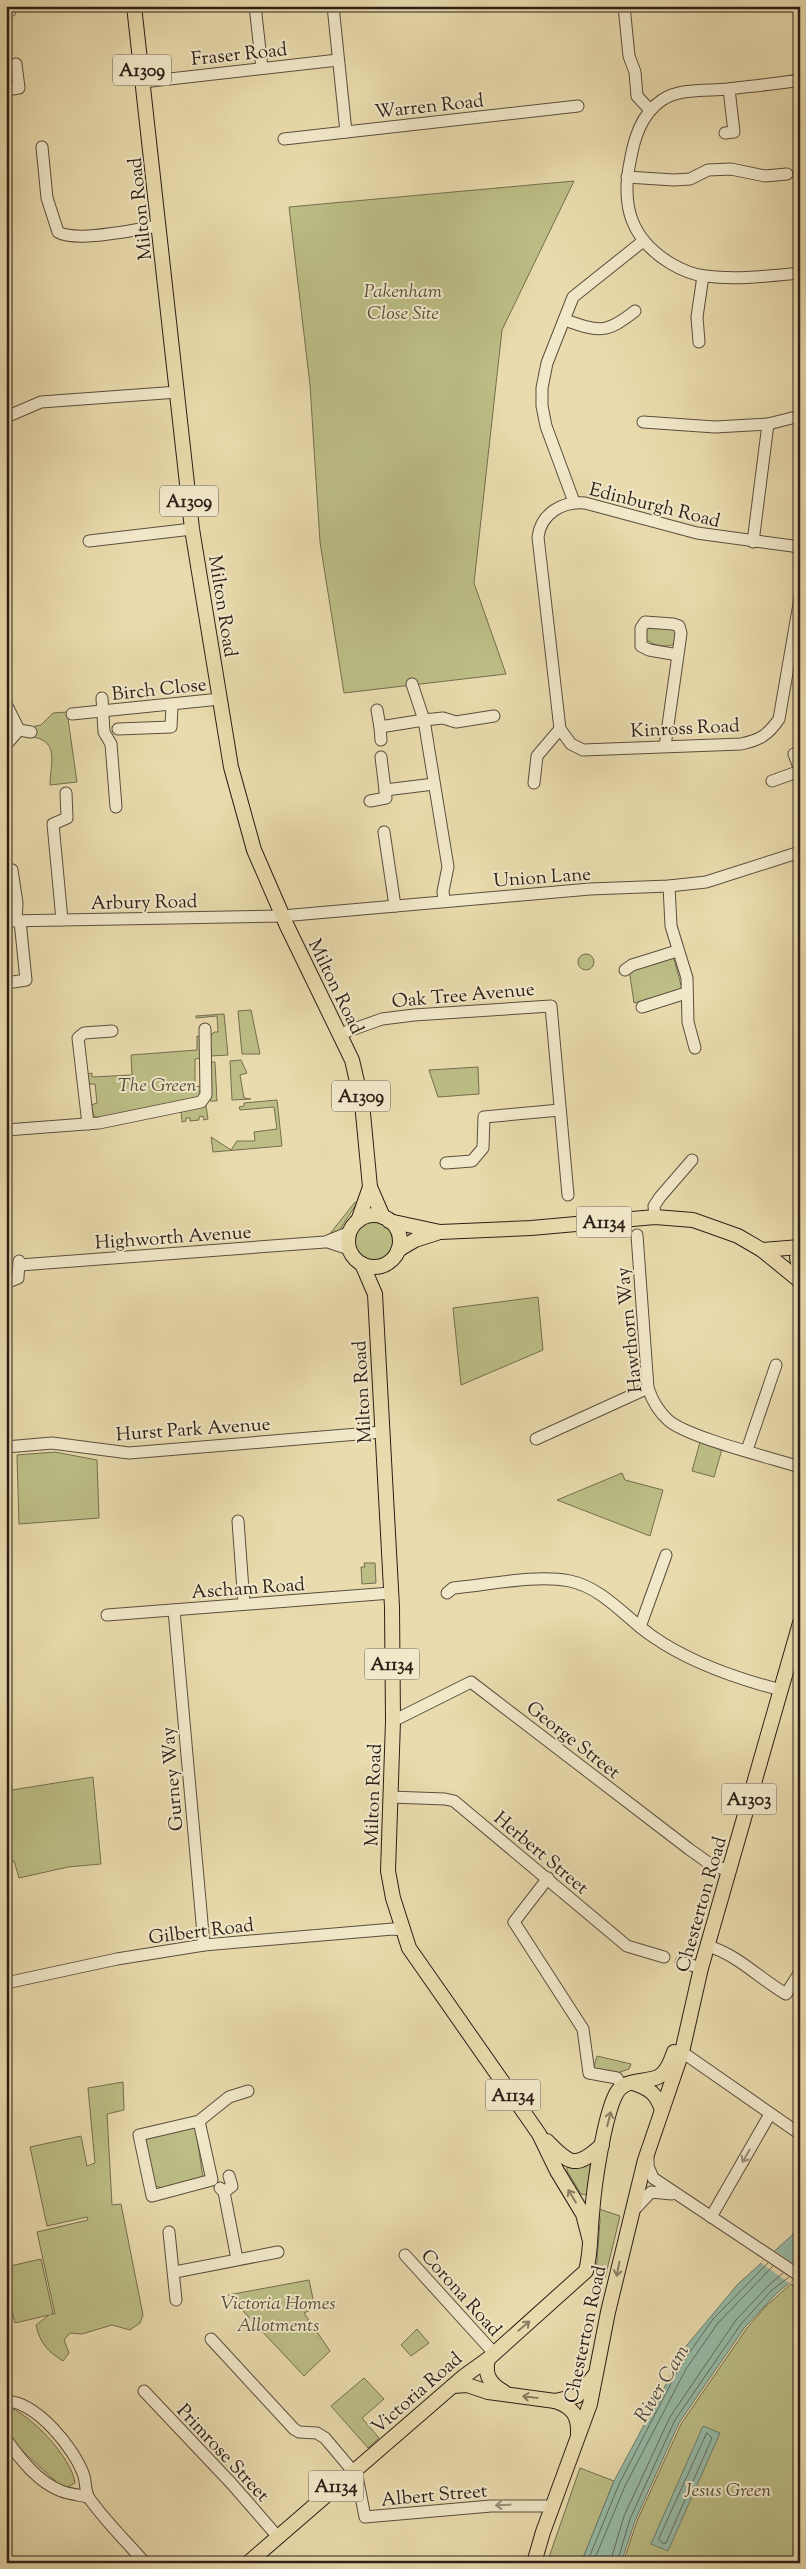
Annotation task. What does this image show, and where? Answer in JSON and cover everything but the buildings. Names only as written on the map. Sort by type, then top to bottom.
[{"type":"main road","name":"Milton Road","points":[[134,6],[192,529],[231,767],[248,832],[282,916],[352,1060],[360,1088],[370,1187],[386,1219]]},
{"type":"main road","name":"Milton Road","points":[[358,1221],[370,1187]]},
{"type":"main road","name":"A1134","points":[[358,1221],[373,1215],[440,1232]]},
{"type":"main road","name":"A1134","points":[[385,1264],[398,1250],[415,1240],[440,1232],[531,1228],[655,1218],[693,1220],[718,1227],[762,1250],[800,1281]]},
{"type":"main road","points":[[386,1219],[399,1237],[398,1250]]},
{"type":"main road","points":[[350,1249],[350,1232],[358,1221]]},
{"type":"main road","name":"A1134","points":[[350,1249],[354,1258],[362,1264]]},
{"type":"main road","points":[[762,1250],[800,1249],[797,1258],[800,1272]]},
{"type":"main road","name":"Milton Road","points":[[362,1264],[375,1294],[391,1593],[393,1721],[388,1871],[393,1898],[402,1930],[416,1958],[539,2134],[557,2171],[583,2214],[590,2241]]},
{"type":"main road","points":[[362,1264],[376,1267],[385,1264]]},
{"type":"main road","name":"Milton Road","points":[[375,1294],[385,1264]]},
{"type":"main road","name":"Chesterton Road","points":[[687,2022],[800,1623]]},
{"type":"main road","name":"A1303","points":[[627,2085],[658,2077],[668,2068],[687,2022]]},
{"type":"main road","name":"A1303","points":[[662,2110],[682,2052],[687,2022]]},
{"type":"main road","name":"A1134","points":[[590,2241],[593,2201],[602,2145],[616,2093],[627,2085]]},
{"type":"main road","points":[[627,2085],[649,2088],[657,2096],[662,2110]]},
{"type":"main road","name":"Chesterton Road","points":[[534,2563],[552,2506],[590,2404],[594,2375],[628,2222],[662,2110]]},
{"type":"main road","points":[[539,2134],[566,2160],[576,2162],[584,2160],[602,2145]]},
{"type":"main road","name":"Victoria Road","points":[[248,2563],[586,2271],[590,2259],[590,2241]]},
{"type":"main road","points":[[491,2355],[486,2367],[487,2377],[493,2385],[506,2393]]},
{"type":"main road","points":[[555,2400],[577,2396],[594,2375]]},
{"type":"main road","points":[[452,2386],[468,2385],[488,2392],[555,2400],[568,2406],[574,2413],[578,2422],[578,2440]]},
{"type":"street","points":[[255,6],[262,68]]},
{"type":"street","points":[[334,6],[346,132]]},
{"type":"street","points":[[624,6],[629,56],[635,72],[637,96],[650,110]]},
{"type":"street","name":"Fraser Road","points":[[143,82],[338,60]]},
{"type":"street","points":[[6,90],[19,88],[16,64]]},
{"type":"street","points":[[800,80],[729,89],[685,92],[663,99],[650,110],[635,137],[627,177],[628,203],[632,220],[642,242],[656,254],[677,267],[703,276],[751,277],[800,273]]},
{"type":"street","points":[[725,133],[734,132],[729,89]]},
{"type":"street","name":"Warren Road","points":[[284,139],[578,106]]},
{"type":"street","points":[[42,147],[47,198],[58,232],[68,236],[84,236],[159,226]]},
{"type":"street","points":[[627,177],[674,180],[690,179],[708,170],[731,169],[765,176],[786,174]]},
{"type":"street","name":"Edinburgh Road","points":[[642,242],[579,290],[568,306],[565,320],[547,363],[542,388],[542,406],[546,426],[574,502],[585,503],[697,533],[800,547]]},
{"type":"street","points":[[699,342],[697,317],[703,276]]},
{"type":"street","points":[[565,320],[604,330],[614,328],[635,312]]},
{"type":"street","points":[[6,417],[41,402],[178,392]]},
{"type":"street","points":[[643,422],[666,420],[715,427],[768,424],[800,416]]},
{"type":"street","points":[[753,542],[768,424]]},
{"type":"street","points":[[534,783],[536,756],[560,729],[538,537],[539,528],[547,515],[574,502]]},
{"type":"street","points":[[89,541],[192,529]]},
{"type":"street","name":"Kinross Road","points":[[560,729],[571,744],[583,750],[741,744],[758,740],[770,733],[779,720],[783,706],[800,598]]},
{"type":"street","points":[[665,746],[678,655]]},
{"type":"street","points":[[412,684],[424,720],[448,867],[443,891],[444,902]]},
{"type":"street","name":"Birch Close","points":[[102,698],[102,711]]},
{"type":"street","name":"Birch Close","points":[[72,714],[172,706],[220,699]]},
{"type":"street","points":[[6,704],[19,730]]},
{"type":"street","points":[[118,729],[170,728],[172,706]]},
{"type":"street","points":[[377,710],[381,740]]},
{"type":"street","points":[[102,711],[104,732],[111,744],[116,807]]},
{"type":"street","points":[[380,727],[443,718],[456,722],[494,716]]},
{"type":"street","points":[[19,730],[31,732]]},
{"type":"street","points":[[6,746],[19,730]]},
{"type":"street","points":[[772,781],[800,771],[794,754]]},
{"type":"street","points":[[370,801],[386,798],[380,757]]},
{"type":"street","points":[[385,790],[434,784]]},
{"type":"street","points":[[62,920],[53,824],[67,818],[66,793]]},
{"type":"street","points":[[384,832],[395,906]]},
{"type":"street","name":"Union Lane","points":[[282,916],[590,889],[669,886],[706,882],[800,852]]},
{"type":"street","points":[[6,868],[12,870],[17,903],[14,921],[26,980],[6,984]]},
{"type":"street","points":[[669,886],[671,926],[687,978],[688,1022],[695,1048]]},
{"type":"street","name":"Arbury Road","points":[[14,921],[282,916]]},
{"type":"street","points":[[625,970],[632,965],[678,951]]},
{"type":"street","points":[[642,1007],[686,993]]},
{"type":"street","name":"Oak Tree Avenue","points":[[340,1034],[382,1020],[414,1015],[551,1006],[568,1195]]},
{"type":"street","points":[[6,1130],[88,1124],[203,1101],[206,1095],[205,1029]]},
{"type":"street","points":[[88,1124],[78,1038],[84,1033],[112,1030]]},
{"type":"street","points":[[446,1163],[472,1161],[484,1148],[484,1117],[560,1110]]},
{"type":"street","points":[[655,1218],[654,1206],[692,1160]]},
{"type":"street","name":"Highworth Avenue","points":[[6,1283],[18,1278],[20,1263],[328,1242],[350,1232]]},
{"type":"street","name":"Hawthorn Way","points":[[637,1236],[648,1388],[653,1402],[670,1422],[699,1435],[800,1467]]},
{"type":"street","name":"Highworth Avenue","points":[[328,1242],[350,1249]]},
{"type":"street","points":[[747,1450],[776,1365]]},
{"type":"street","points":[[536,1439],[648,1388]]},
{"type":"street","name":"Hurst Park Avenue","points":[[6,1447],[52,1443],[129,1453],[382,1432]]},
{"type":"street","points":[[238,1521],[244,1604]]},
{"type":"street","points":[[640,1627],[666,1555]]},
{"type":"street","points":[[447,1594],[453,1588],[544,1579],[572,1582],[615,1605],[640,1627],[700,1662],[781,1690]]},
{"type":"street","name":"Ascham Road","points":[[106,1615],[391,1593]]},
{"type":"street","name":"Gurney Way","points":[[174,1610],[204,1945]]},
{"type":"street","name":"George Street","points":[[393,1721],[471,1682],[689,1849],[710,1864],[729,1871]]},
{"type":"street","name":"Herbert Street","points":[[390,1797],[454,1801],[627,1946],[664,1957]]},
{"type":"street","points":[[548,1878],[514,1922],[583,2030],[589,2073],[617,2078],[627,2085]]},
{"type":"street","name":"Gilbert Road","points":[[6,1983],[117,1959],[204,1945],[394,1929],[402,1930]]},
{"type":"street","points":[[708,1946],[723,1950],[786,1994],[800,1972]]},
{"type":"street","points":[[681,1962],[702,1968]]},
{"type":"street","points":[[682,2052],[800,2134]]},
{"type":"street","points":[[212,2180],[152,2196],[140,2135],[199,2121],[229,2097],[248,2091]]},
{"type":"street","points":[[711,2217],[770,2114]]},
{"type":"street","points":[[199,2121],[212,2180],[224,2192],[237,2259]]},
{"type":"street","points":[[648,2152],[650,2174],[676,2194],[800,2276]]},
{"type":"street","points":[[224,2192],[232,2186],[229,2176]]},
{"type":"street","points":[[628,2222],[637,2206],[651,2192],[676,2194]]},
{"type":"street","points":[[169,2232],[175,2272],[176,2300]]},
{"type":"street","points":[[175,2272],[278,2252]]},
{"type":"street","name":"Corona Road","points":[[405,2255],[491,2355]]},
{"type":"street","points":[[212,2339],[294,2429],[299,2432],[317,2433],[325,2438],[353,2472]]},
{"type":"street","name":"Primrose Street","points":[[144,2392],[231,2483],[278,2537]]},
{"type":"street","points":[[6,2401],[19,2404],[42,2418],[56,2431],[84,2475],[88,2497],[145,2563]]},
{"type":"street","points":[[6,2439],[26,2464],[43,2480],[61,2491],[88,2497]]},
{"type":"street","name":"Albert Street","points":[[353,2472],[359,2484],[365,2517],[491,2506],[552,2506]]},
{"type":"green space","name":"Pakenham Close Site","points":[[574,181],[502,330],[474,583],[506,674],[344,693],[320,542],[310,385],[289,207]]},
{"type":"green space","points":[[647,626],[676,630],[675,644],[664,646],[656,645],[649,641],[646,639]]},
{"type":"green space","points":[[67,712],[77,782],[50,785],[52,755],[47,744],[34,737],[35,726],[41,725],[53,713]]},
{"type":"green space","points":[[586,954],[594,962],[586,970],[578,962]]},
{"type":"green space","points":[[673,955],[682,989],[634,1003],[629,969]]},
{"type":"green space","points":[[251,1010],[260,1054],[242,1054],[238,1011]]},
{"type":"green space","points":[[224,1014],[228,1055],[211,1056],[210,1037],[214,1032],[218,1032],[217,1016],[196,1018],[196,1016]]},
{"type":"green space","name":"The Green","points":[[197,1036],[200,1037],[201,1058],[195,1059],[195,1087],[201,1086],[199,1098],[97,1118],[94,1116],[91,1105],[97,1103],[95,1084],[89,1084],[87,1074],[92,1073],[92,1077],[132,1075],[131,1055],[197,1050]]},
{"type":"green space","points":[[241,1060],[247,1073],[240,1075],[244,1098],[251,1099],[232,1100],[230,1061]]},
{"type":"green space","points":[[211,1062],[215,1062],[217,1101],[210,1101]]},
{"type":"green space","points":[[478,1067],[479,1094],[438,1097],[429,1070]]},
{"type":"green space","points":[[277,1100],[282,1146],[213,1152],[211,1137],[231,1150],[237,1141],[255,1141],[254,1132],[277,1129],[274,1107],[240,1110],[239,1107],[244,1106],[244,1103]]},
{"type":"green space","points":[[206,1106],[208,1119],[204,1120],[203,1116],[199,1117],[199,1120],[190,1121],[190,1118],[186,1118],[186,1121],[182,1122],[181,1111]]},
{"type":"green space","points":[[355,1202],[357,1203],[339,1231],[329,1235]]},
{"type":"green space","points":[[374,1222],[388,1227],[393,1241],[388,1255],[374,1260],[360,1255],[355,1241],[360,1227]]},
{"type":"green space","points":[[538,1297],[543,1350],[461,1385],[453,1308]]},
{"type":"green space","points":[[700,1442],[722,1449],[714,1477],[692,1471]]},
{"type":"green space","points":[[55,1452],[97,1460],[99,1518],[19,1524],[17,1455]]},
{"type":"green space","points":[[622,1473],[625,1480],[663,1490],[650,1536],[557,1500]]},
{"type":"green space","points":[[364,1563],[375,1563],[376,1583],[362,1584],[361,1567],[365,1567]]},
{"type":"green space","points":[[93,1777],[101,1864],[68,1867],[19,1878],[14,1861],[6,1863],[6,1791]]},
{"type":"green space","points":[[597,2056],[631,2064],[629,2069],[612,2075],[593,2070]]},
{"type":"green space","points":[[123,2082],[124,2110],[107,2114],[112,2205],[121,2204],[143,2315],[140,2323],[130,2330],[112,2325],[82,2334],[70,2333],[64,2340],[69,2353],[63,2361],[45,2346],[36,2325],[49,2315],[15,2323],[6,2287],[6,2267],[41,2259],[53,2313],[51,2314],[55,2314],[37,2232],[88,2220],[87,2217],[47,2226],[30,2147],[81,2136],[87,2166],[95,2163],[88,2088]]},
{"type":"green space","points":[[193,2126],[196,2131],[203,2178],[162,2188],[153,2185],[145,2142],[149,2135]]},
{"type":"green space","points":[[591,2161],[587,2195],[581,2194],[567,2171],[567,2167],[578,2168]]},
{"type":"green space","points":[[599,2209],[620,2216],[605,2278],[596,2274],[600,2221]]},
{"type":"green space","name":"Victoria Homes Allotments","points":[[309,2280],[315,2308],[304,2313],[330,2351],[304,2376],[228,2295]]},
{"type":"green space","name":"Jesus Green","points":[[791,2284],[800,2291],[800,2563],[623,2563],[637,2521],[681,2424],[747,2328],[765,2307]]},
{"type":"green space","points":[[417,2329],[429,2343],[411,2356],[401,2345]]},
{"type":"green space","points":[[364,2378],[384,2399],[362,2418],[379,2438],[368,2448],[331,2406]]},
{"type":"green space","points":[[6,2406],[26,2417],[58,2449],[72,2473],[75,2483],[64,2489],[18,2447],[6,2427]]},
{"type":"green space","points":[[580,2468],[614,2481],[581,2563],[547,2563]]},
{"type":"water","points":[[800,2228],[800,2274],[776,2294],[745,2327],[679,2423],[635,2521],[621,2563],[581,2563],[614,2481],[687,2345],[738,2284]]},
{"type":"water","points":[[703,2426],[720,2433],[668,2551],[651,2544]]},
{"type":"pier","points":[[774,2250],[800,2268],[800,2274],[789,2283],[761,2263]]},
{"type":"water label","name":"River Cam","points":[[661,2383]]}]
